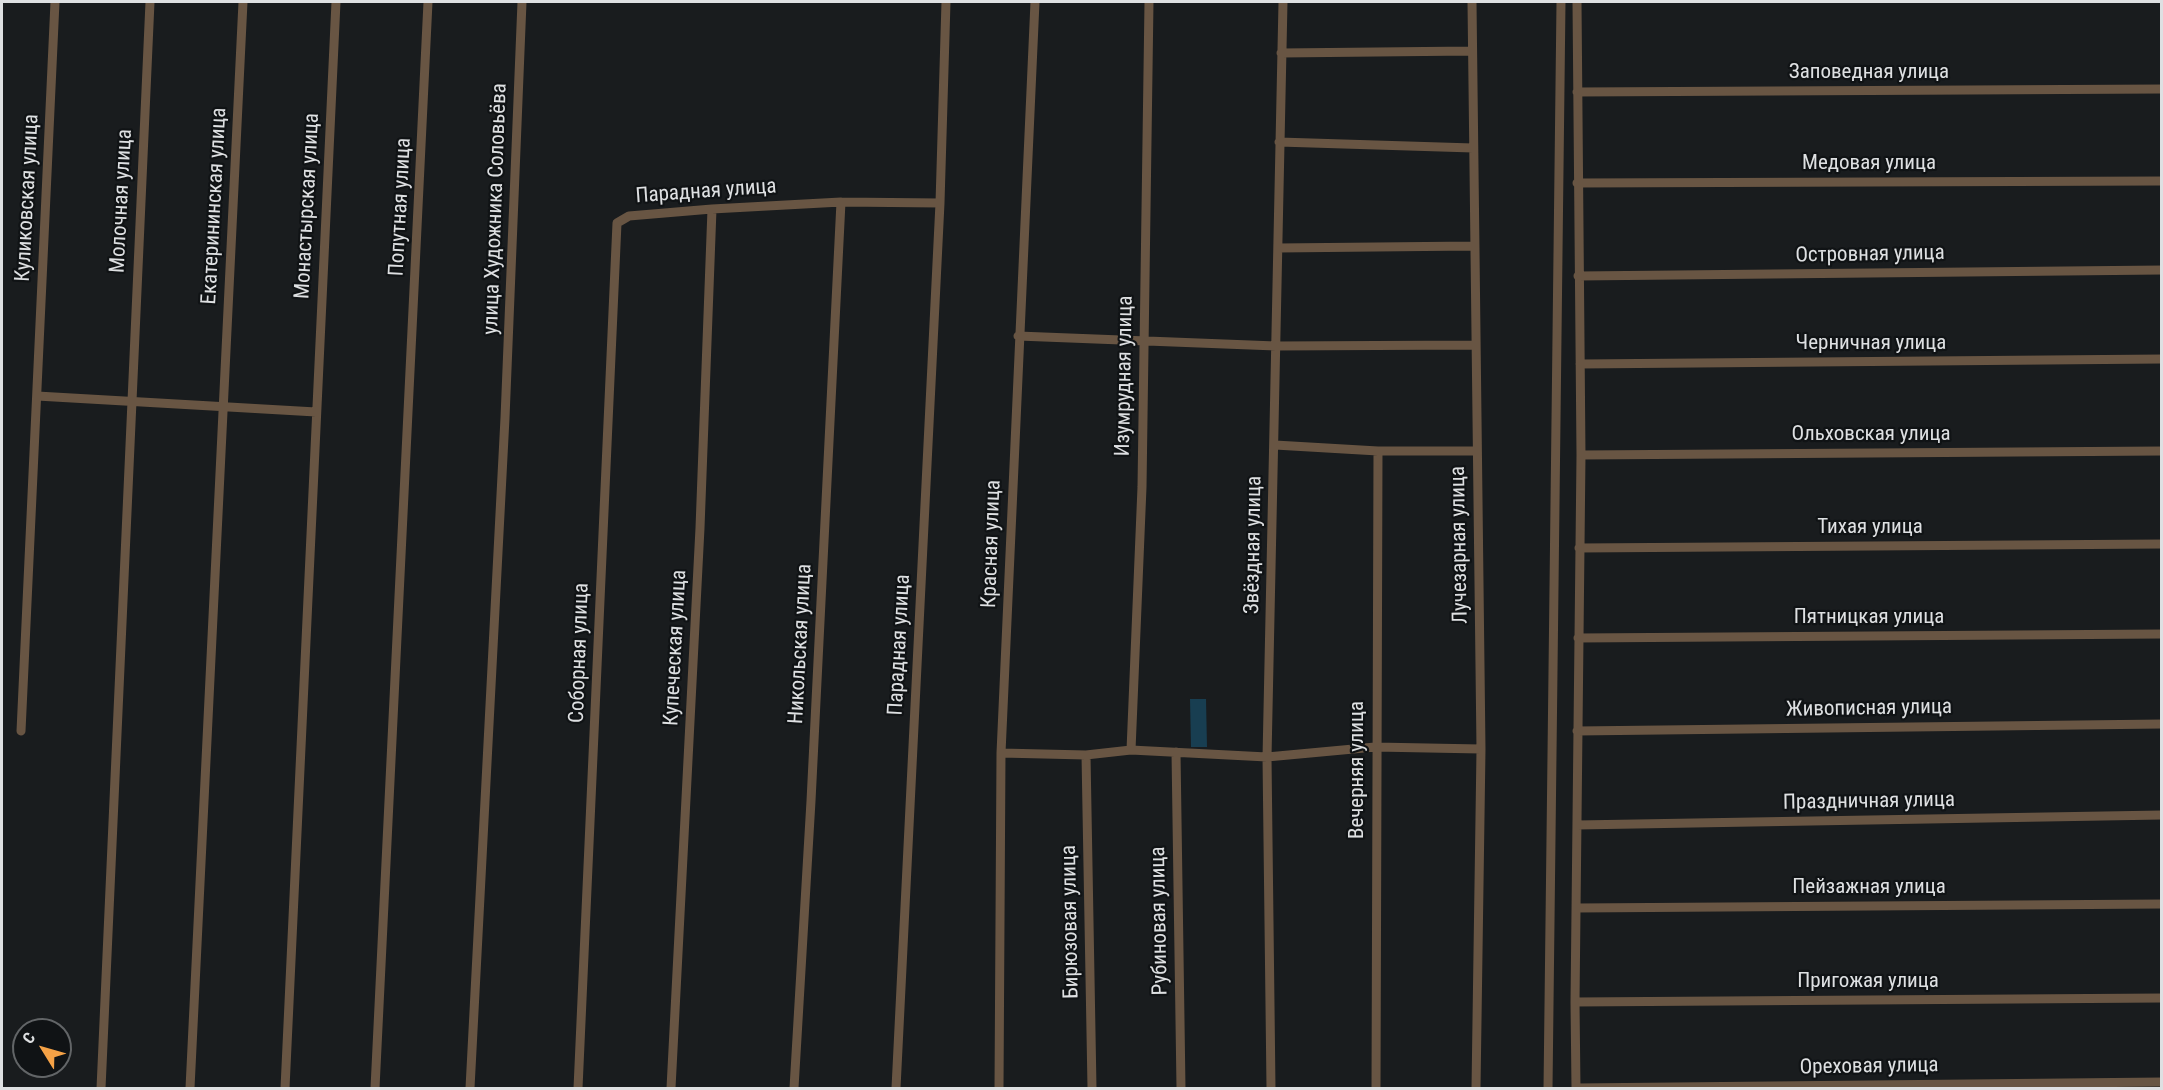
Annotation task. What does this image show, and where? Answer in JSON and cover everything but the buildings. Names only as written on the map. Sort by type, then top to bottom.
[{"type":"street","name":"Куликовская улица","points":[[21,732],[55,2]]},
{"type":"street","name":"Молочная улица","points":[[101,1089],[150,2]]},
{"type":"street","name":"Екатерининская улица","points":[[190,1089],[243,2]]},
{"type":"street","name":"Монастырская улица","points":[[285,1089],[293,960],[336,2]]},
{"type":"street","name":"Попутная улица","points":[[375,1089],[410,414],[428,2]]},
{"type":"street","name":"улица Художника Соловьёва","points":[[470,1089],[505,418],[522,2]]},
{"type":"street","name":"Парадная улица","points":[[896,1089],[940,203],[946,2]]},
{"type":"street","name":"Красная улица","points":[[999,1089],[1001,753],[1018,336],[1035,2]]},
{"type":"street","name":"Изумрудная улица","points":[[1131,750],[1144,341],[1149,2]]},
{"type":"street","name":"Звёздная улица","points":[[1271,1089],[1267,757],[1283,2]]},
{"type":"street","name":"Лучезарная улица","points":[[1472,2],[1480,749],[1476,1089]]},
{"type":"street","points":[[1548,1089],[1561,2]]},
{"type":"street","points":[[1576,1088],[1577,731],[1581,454],[1577,2]]},
{"type":"street","points":[[1281,53],[1472,51]]},
{"type":"street","name":"Заповедная улица","points":[[1577,92],[2162,89]]},
{"type":"street","points":[[1279,142],[1473,148]]},
{"type":"street","name":"Медовая улица","points":[[1577,183],[2162,181]]},
{"type":"street","name":"Парадная улица","points":[[620,219],[629,216],[712,209],[841,202],[940,203]]},
{"type":"street","name":"Никольская улица","points":[[794,1089],[811,813],[841,202]]},
{"type":"street","name":"Купеческая улица","points":[[671,1089],[700,528],[712,209]]},
{"type":"street","name":"Соборная улица","points":[[578,1089],[615,240],[620,219]]},
{"type":"street","points":[[1278,248],[1474,246]]},
{"type":"street","name":"Островная улица","points":[[1578,276],[2162,270]]},
{"type":"street","points":[[1018,336],[1276,346],[1476,345]]},
{"type":"street","name":"Черничная улица","points":[[1580,364],[2162,359]]},
{"type":"street","points":[[37,396],[223,410],[316,412]]},
{"type":"street","points":[[1275,445],[1378,451],[1476,451]]},
{"type":"street","name":"Вечерняя улица","points":[[1376,1089],[1375,747],[1378,451]]},
{"type":"street","name":"Ольховская улица","points":[[1581,454],[2162,451]]},
{"type":"street","name":"Тихая улица","points":[[1579,548],[2162,544]]},
{"type":"street","name":"Пятницкая улица","points":[[1578,638],[2162,634]]},
{"type":"street","name":"Живописная улица","points":[[1577,731],[2162,724]]},
{"type":"street","points":[[1001,753],[1086,755],[1131,750],[1267,757],[1375,747],[1480,749]]},
{"type":"street","name":"Рубиновая улица","points":[[1176,752],[1181,1089]]},
{"type":"street","name":"Бирюзовая улица","points":[[1086,755],[1092,1089]]},
{"type":"street","name":"Праздничная улица","points":[[1577,825],[2162,815]]},
{"type":"street","name":"Пейзажная улица","points":[[1577,908],[2162,904]]},
{"type":"street","name":"Пригожая улица","points":[[1575,1002],[2162,998]]},
{"type":"street","name":"Ореховая улица","points":[[1576,1088],[2162,1082]]},
{"type":"shaded area","points":[[1190,699],[1206,699],[1207,747],[1191,747]]}]
